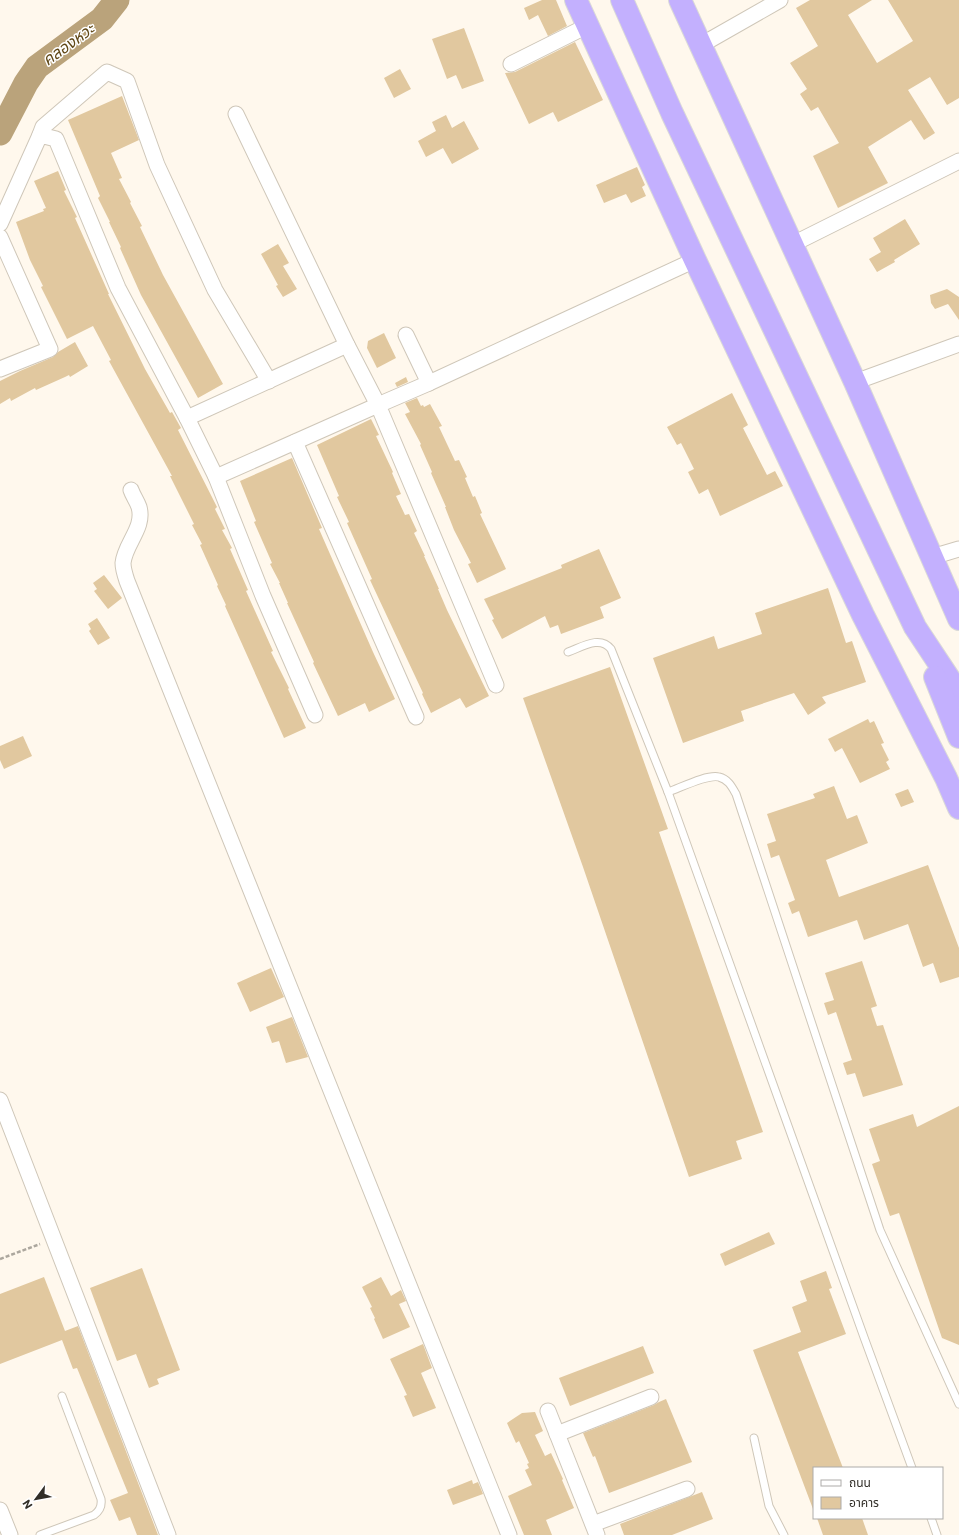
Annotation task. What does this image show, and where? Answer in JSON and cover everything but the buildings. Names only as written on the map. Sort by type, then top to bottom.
[{"type":"highway","points":[[576,0],[696,260],[863,615],[946,778],[959,808]]},
{"type":"highway","points":[[622,0],[672,113],[915,627],[959,737]]},
{"type":"highway","points":[[680,0],[855,382],[959,618]]},
{"type":"highway","points":[[915,627],[959,696]]},
{"type":"street","points":[[701,45],[764,4],[780,0]]},
{"type":"street","points":[[511,64],[587,26]]},
{"type":"street","points":[[0,224],[43,127],[107,72],[127,81],[157,165],[215,290],[269,381]]},
{"type":"street","points":[[236,114],[347,345],[378,405],[496,686]]},
{"type":"street","points":[[40,135],[56,139],[118,288],[187,418],[216,477],[263,596],[315,715]]},
{"type":"street","points":[[791,245],[959,161]]},
{"type":"street","points":[[0,369],[50,349],[1,245]]},
{"type":"street","points":[[216,477],[429,383],[696,260]]},
{"type":"street","points":[[406,335],[429,383]]},
{"type":"street","points":[[855,382],[959,344]]},
{"type":"street","points":[[187,418],[347,345]]},
{"type":"street","points":[[295,442],[416,717]]},
{"type":"street","points":[[131,490],[139,507],[140,514],[138,528],[129,544],[124,559],[124,573],[509,1535]]},
{"type":"street","points":[[932,557],[959,549]]},
{"type":"street","points":[[0,1100],[168,1535]]},
{"type":"street","points":[[557,1434],[651,1397]]},
{"type":"street","points":[[548,1412],[595,1529],[687,1489]]},
{"type":"street","points":[[0,1510],[10,1535]]},
{"type":"lane","points":[[568,652],[598,641],[605,643],[611,648],[668,792],[912,1467]]},
{"type":"lane","points":[[668,792],[708,777],[719,776],[729,782],[736,794],[880,1230],[959,1404]]},
{"type":"lane","points":[[40,1535],[94,1515],[100,1509],[102,1504],[62,1396]]},
{"type":"lane","points":[[754,1438],[769,1506],[784,1535]]},
{"type":"lane","points":[[931,1519],[937,1535]]},
{"type":"path","points":[[0,1259],[54,1239]]},
{"type":"waterway","name":"คลองหวะ","points":[[0,133],[26,83],[37,67],[102,19],[117,0]]}]
